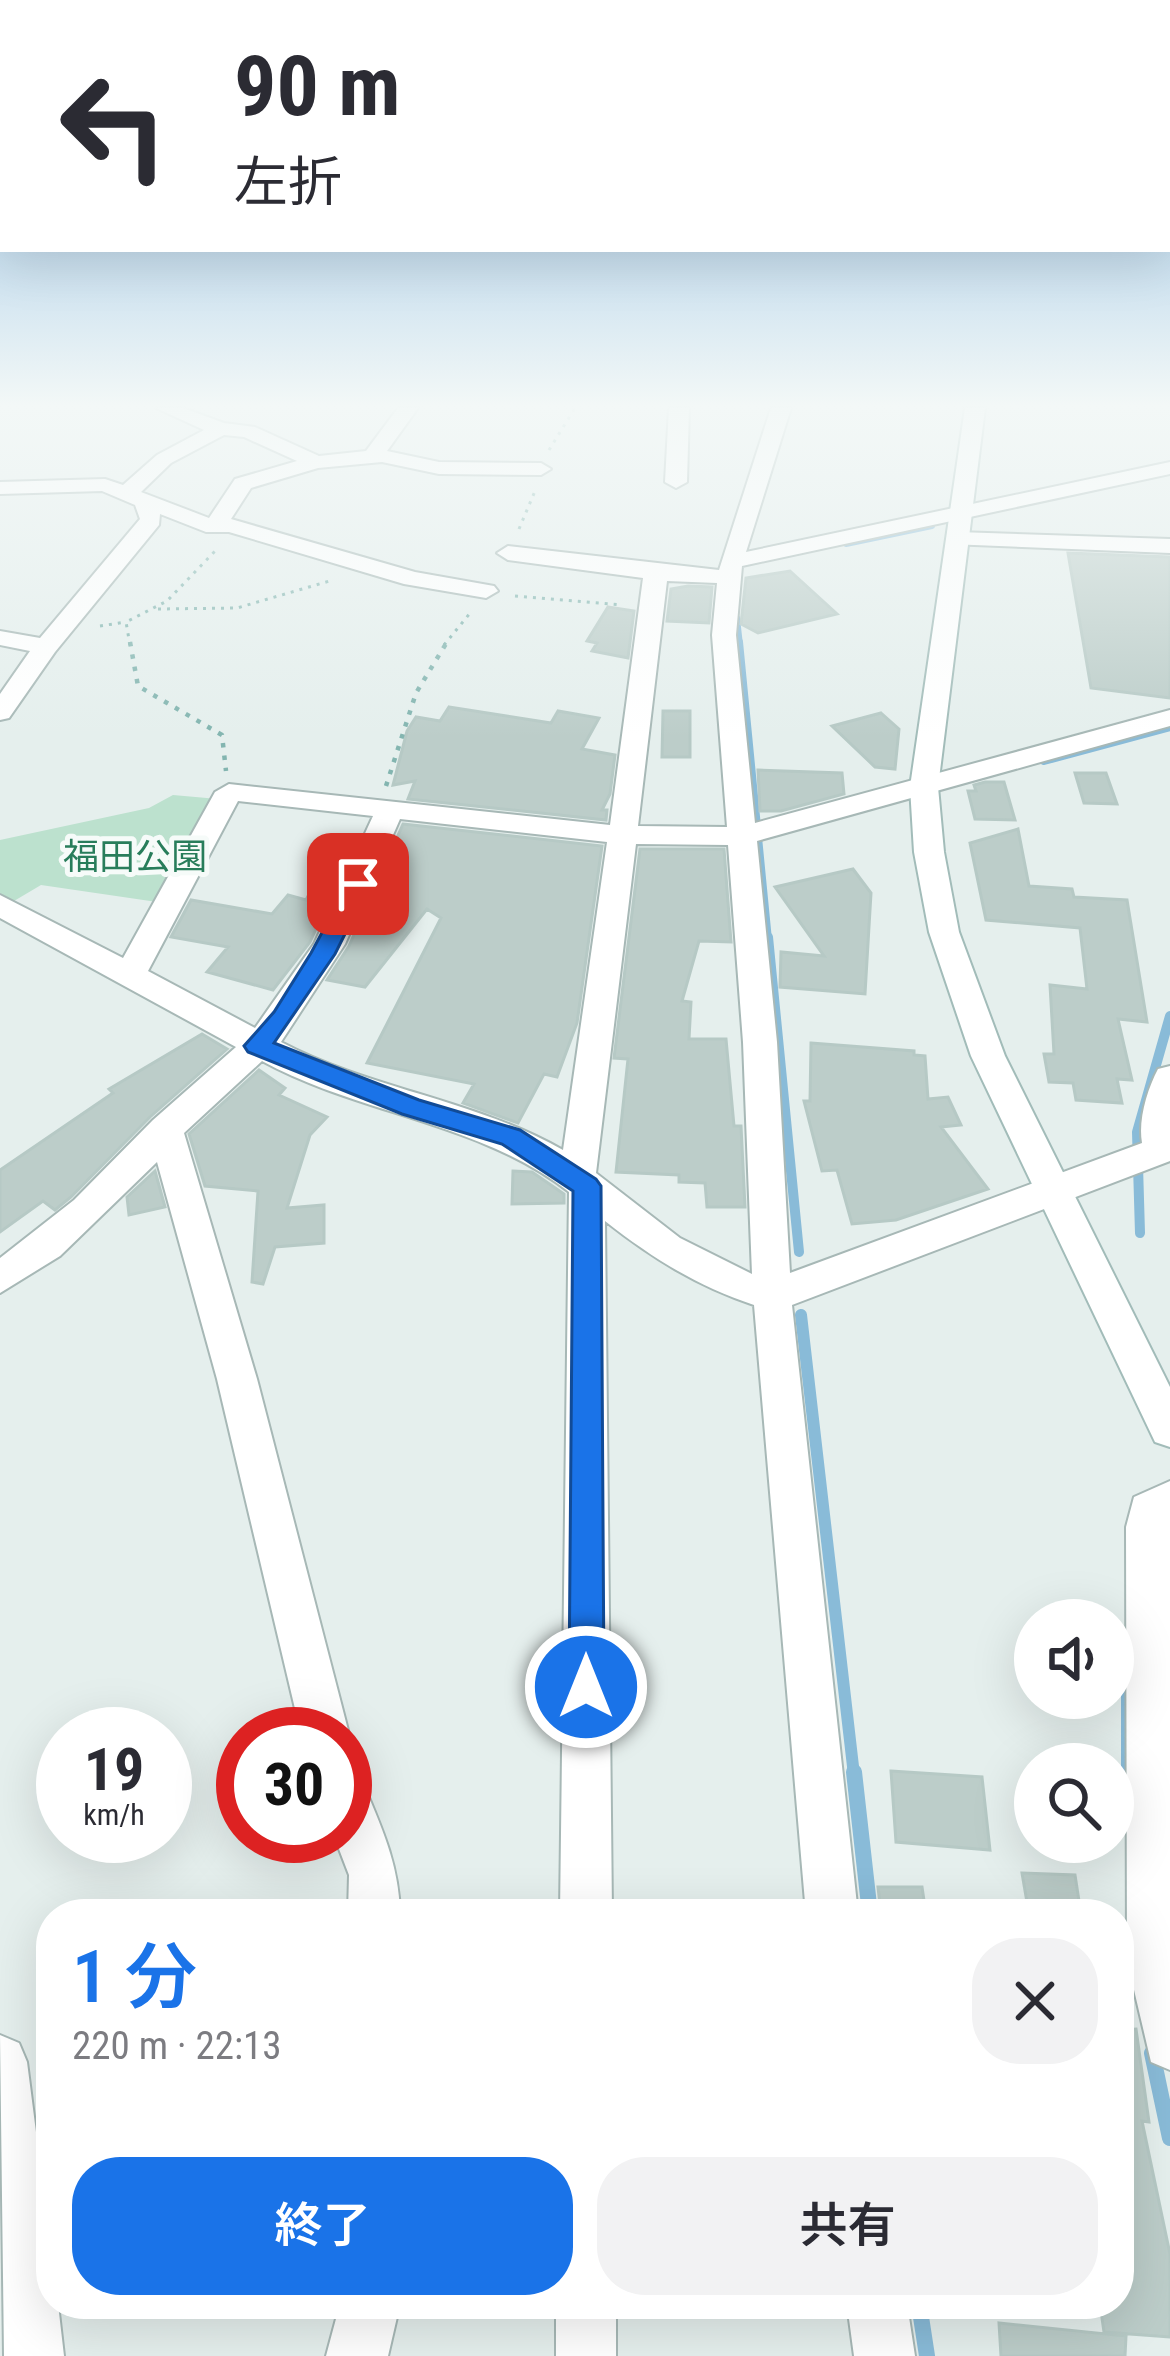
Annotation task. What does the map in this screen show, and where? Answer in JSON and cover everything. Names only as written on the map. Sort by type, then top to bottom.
[{"type":"street","points":[[0,712],[46,647],[145,532],[149,518]]},
{"type":"street","points":[[191,518],[370,566],[486,591]]},
{"type":"street","points":[[214,527],[220,518]]},
{"type":"street","points":[[750,518],[724,635],[754,834],[772,1296],[831,1899]]},
{"type":"street","points":[[960,518],[924,787],[929,852],[944,932],[988,1056],[1170,1430]]},
{"type":"street","points":[[508,554],[655,573],[737,564],[988,518]]},
{"type":"street","points":[[959,526],[1170,546]]},
{"type":"street","points":[[586,1899],[582,1182],[599,976],[624,835],[655,607],[655,573]]},
{"type":"street","points":[[0,638],[46,647]]},
{"type":"street","points":[[128,976],[229,792],[624,835],[754,834],[1170,718]]},
{"type":"street","points":[[0,1278],[62,1236],[101,1202],[165,1129],[283,1018],[343,922],[390,808]]},
{"type":"street","points":[[0,905],[257,1046],[411,1107],[511,1137],[582,1182],[667,1249],[722,1279],[772,1296],[1151,1154],[1170,1078]]},
{"type":"street","points":[[165,1129],[237,1379],[318,1707]]},
{"type":"street","points":[[1170,1501],[1149,1510],[1142,1966],[1170,2043]]},
{"type":"street","points":[[369,1863],[374,1899]]},
{"type":"street","points":[[0,2062],[34,2356]]},
{"type":"street","points":[[357,2356],[366,2319]]},
{"type":"street","points":[[586,2319],[586,2356]]},
{"type":"street","points":[[879,2319],[884,2356]]},
{"type":"path","points":[[508,554],[523,518]]},
{"type":"path","points":[[214,527],[223,542],[167,601],[126,622],[138,686],[221,735],[229,792]]},
{"type":"path","points":[[152,609],[264,604],[370,566]]},
{"type":"path","points":[[390,808],[386,786],[400,725],[451,632],[486,591],[559,602],[655,607]]},
{"type":"green space","name":"福田公園","points":[[173,795],[218,799],[157,902],[41,885],[14,901],[0,893],[0,840],[149,808]]},
{"type":"building","points":[[1068,553],[1170,557],[1170,698],[1091,688]]},
{"type":"building","points":[[790,571],[837,614],[758,633],[741,624],[746,578]]},
{"type":"building","points":[[712,587],[709,623],[667,621],[671,589]]},
{"type":"building","points":[[608,607],[634,611],[628,658],[592,651],[597,643],[587,641]]},
{"type":"building","points":[[449,707],[551,723],[558,711],[599,718],[582,749],[615,755],[610,794],[602,810],[607,810],[606,820],[408,799],[415,781],[393,785],[407,731],[416,717],[440,721]]},
{"type":"building","points":[[663,711],[690,711],[690,757],[662,757]]},
{"type":"building","points":[[881,713],[899,729],[895,769],[875,767],[832,726]]},
{"type":"building","points":[[758,770],[842,773],[844,794],[781,811],[760,811]]},
{"type":"building","points":[[1075,773],[1106,773],[1117,804],[1084,803]]},
{"type":"building","points":[[1004,782],[1015,820],[975,819],[968,791],[976,791],[974,785]]},
{"type":"building","points":[[403,824],[602,846],[577,1023],[557,1077],[544,1074],[518,1123],[463,1103],[474,1084],[367,1063],[441,918],[427,909],[365,987],[327,980],[349,946]]},
{"type":"building","points":[[1018,829],[1029,886],[1072,889],[1074,897],[1127,900],[1147,1022],[1118,1019],[1132,1080],[1117,1079],[1122,1103],[1076,1100],[1073,1083],[1049,1082],[1044,1054],[1054,1054],[1050,985],[1087,989],[1080,928],[986,920],[970,843]]},
{"type":"building","points":[[338,839],[356,842],[310,942],[273,990],[207,972],[228,947],[171,937],[191,900],[272,914],[288,895],[306,900]]},
{"type":"building","points":[[640,849],[724,849],[731,942],[699,941],[682,1001],[691,1002],[689,1039],[726,1039],[734,1126],[741,1126],[745,1207],[707,1207],[705,1183],[679,1182],[679,1175],[616,1172],[628,1059],[614,1058]]},
{"type":"building","points":[[853,869],[871,893],[865,994],[780,987],[781,952],[824,956],[775,887]]},
{"type":"building","points":[[202,1034],[227,1049],[55,1210],[43,1201],[0,1232],[0,1170],[113,1093],[109,1089]]},
{"type":"building","points":[[811,1043],[914,1051],[914,1055],[925,1056],[928,1099],[948,1097],[961,1125],[941,1127],[988,1189],[896,1220],[852,1224],[837,1170],[822,1171],[804,1101],[810,1101]]},
{"type":"building","points":[[259,1070],[285,1088],[279,1095],[327,1117],[310,1135],[287,1208],[324,1205],[324,1243],[275,1247],[263,1284],[252,1282],[258,1191],[205,1186],[189,1134]]},
{"type":"building","points":[[155,1171],[165,1207],[129,1215],[127,1197]]},
{"type":"building","points":[[513,1171],[532,1172],[564,1194],[564,1203],[512,1204]]},
{"type":"building","points":[[891,1771],[982,1777],[990,1850],[896,1842]]},
{"type":"building","points":[[1022,1873],[1075,1875],[1079,1899],[1026,1899]]},
{"type":"building","points":[[878,1887],[922,1887],[924,1899],[879,1899]]},
{"type":"building","points":[[1134,2029],[1149,2122],[1142,2121],[1170,2254],[1170,2337],[1104,2332],[1102,2319],[1134,2319]]},
{"type":"building","points":[[999,2323],[1126,2336],[1125,2356],[1001,2356]]},
{"type":"waterway","points":[[846,544],[932,526]]},
{"type":"waterway","points":[[737,618],[740,645]]},
{"type":"waterway","points":[[739,642],[768,940]]},
{"type":"waterway","points":[[1044,761],[1170,727]]},
{"type":"waterway","points":[[768,937],[799,1252]]},
{"type":"waterway","points":[[1140,1233],[1137,1132],[1170,1016]]},
{"type":"waterway","points":[[801,1315],[854,1775]]},
{"type":"waterway","points":[[1127,1719],[1127,1743]]},
{"type":"waterway","points":[[854,1772],[868,1899]]},
{"type":"waterway","points":[[1152,2053],[1170,2138]]},
{"type":"waterway","points":[[921,2319],[927,2356]]},
{"type":"route","points":[[358,884],[343,922],[283,1018],[257,1046],[411,1107],[511,1137],[587,1186],[586,1687]]}]
